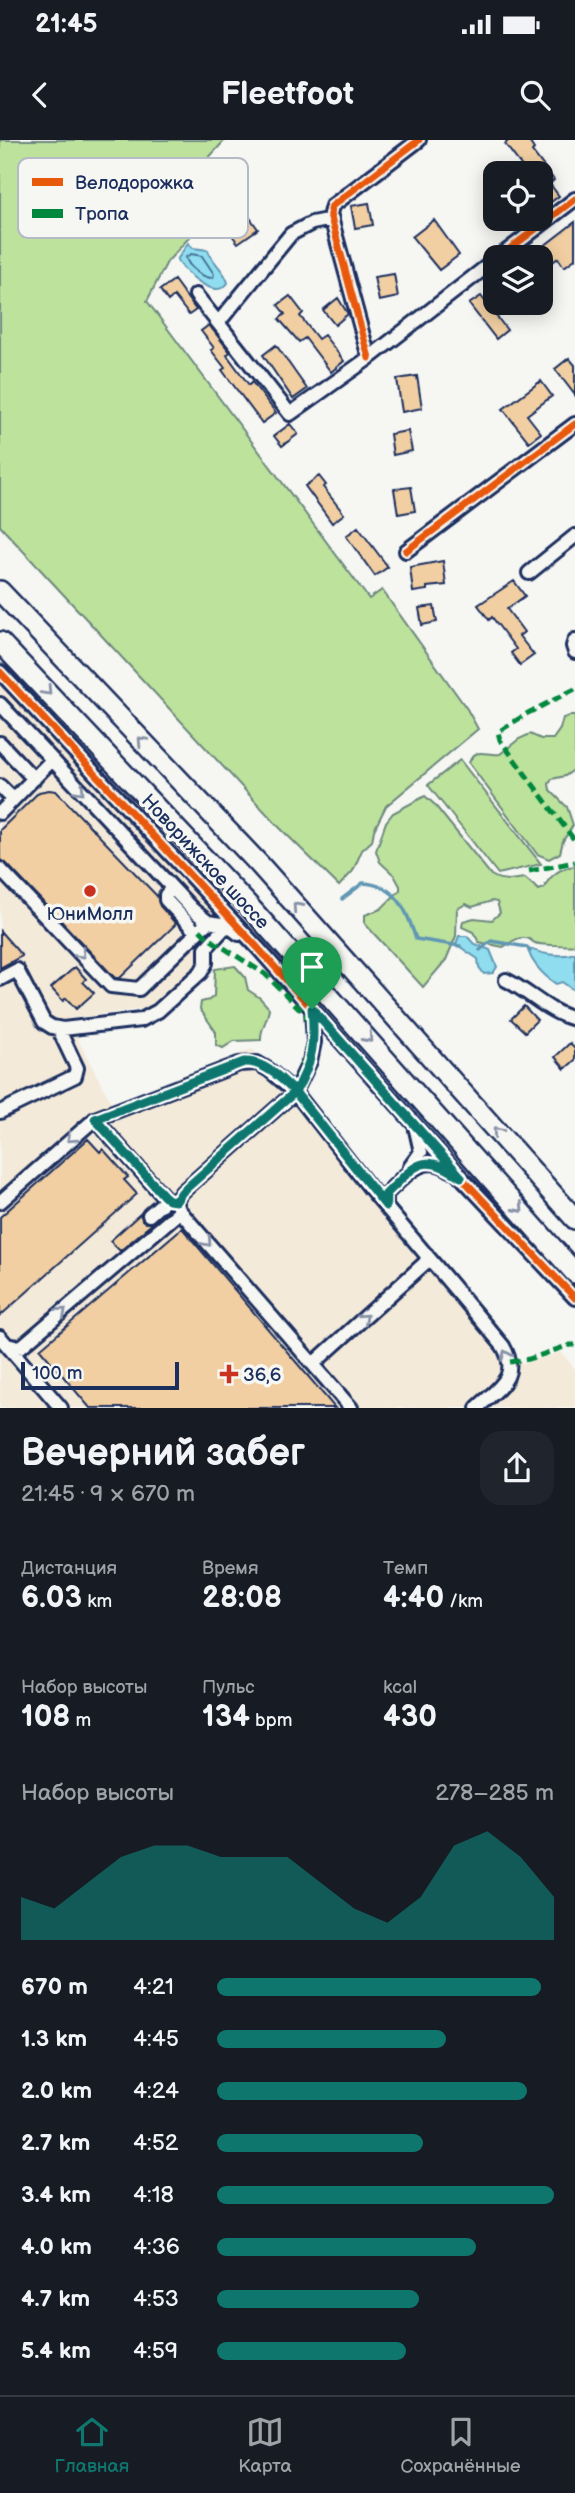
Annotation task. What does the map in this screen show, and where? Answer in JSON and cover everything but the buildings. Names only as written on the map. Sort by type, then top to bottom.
[{"type":"highway","name":"Новорижское шоссе","points":[[0,591],[259,864],[575,1219]]},
{"type":"highway","name":"Новорижское шоссе","points":[[0,642],[248,905],[575,1273]]},
{"type":"street","points":[[369,358],[332,219],[332,206],[419,140]]},
{"type":"street","points":[[515,245],[575,199]]},
{"type":"street","points":[[218,323],[291,234],[312,223],[332,219]]},
{"type":"street","points":[[196,295],[290,414],[369,358],[483,270]]},
{"type":"street","points":[[406,551],[575,424]]},
{"type":"street","points":[[529,573],[575,536]]},
{"type":"street","points":[[575,640],[575,652]]},
{"type":"street","points":[[0,672],[258,948],[461,1177],[575,1298]]},
{"type":"street","points":[[3,713],[52,760],[193,910],[208,922],[227,925],[258,948]]},
{"type":"street","points":[[0,744],[34,779]]},
{"type":"street","points":[[0,813],[52,760]]},
{"type":"street","points":[[0,786],[13,799]]},
{"type":"street","points":[[0,869],[111,986],[139,989],[208,922]]},
{"type":"street","points":[[172,888],[166,895],[166,900],[197,933]]},
{"type":"street","points":[[0,979],[17,970],[44,1021],[52,1027],[141,1020],[158,1011],[201,972],[206,963],[206,948],[227,925]]},
{"type":"street","points":[[506,980],[559,1015],[575,1019]]},
{"type":"street","points":[[149,1215],[182,1192],[295,1092],[310,1061],[314,1042],[312,1009]]},
{"type":"street","points":[[0,1112],[75,1076],[77,1068],[58,1028]]},
{"type":"street","points":[[0,1202],[95,1119],[244,1062],[257,1063],[295,1092],[370,1188],[508,1354],[511,1369],[508,1377],[477,1408]]},
{"type":"street","points":[[95,1119],[171,1200],[351,1408]]},
{"type":"street","points":[[370,1188],[384,1192],[417,1160],[421,1146],[414,1124]]},
{"type":"street","points":[[386,1206],[386,1194],[420,1164],[440,1164],[461,1177]]},
{"type":"street","points":[[4,1341],[23,1346],[177,1214],[183,1214]]},
{"type":"street","points":[[313,1364],[425,1263],[426,1254]]},
{"type":"street","points":[[4,1341],[61,1408]]},
{"type":"shaded area","points":[[0,681],[217,912],[229,933],[200,964],[148,1008],[67,1019],[112,1104],[252,1049],[287,1078],[523,1364],[561,1352],[575,1369],[575,1408],[0,1408]]},
{"type":"green space","points":[[0,140],[225,140],[209,158],[18,158],[18,238],[189,238],[167,262],[147,301],[369,599],[382,590],[467,709],[478,729],[386,806],[374,830],[372,841],[362,850],[353,871],[339,886],[279,827],[0,526]]},
{"type":"green space","points":[[575,716],[575,769],[565,776],[552,779],[549,784],[550,790],[567,807],[573,825],[563,841],[560,853],[549,859],[537,854],[469,763],[478,753],[500,754],[530,734],[541,739],[553,739],[563,718]]},
{"type":"green space","points":[[460,760],[541,864],[498,874],[428,785]]},
{"type":"green space","points":[[425,796],[491,875],[499,879],[525,878],[539,890],[544,888],[556,873],[575,866],[575,945],[538,944],[528,938],[516,939],[503,947],[479,942],[473,932],[462,927],[463,921],[474,918],[492,920],[500,913],[497,902],[472,907],[466,904],[457,909],[456,936],[446,960],[423,987],[365,924],[365,915],[381,909],[400,890],[394,875],[380,862],[376,851],[386,822],[393,813]]},
{"type":"green space","points":[[235,966],[245,977],[248,990],[269,1008],[261,1040],[234,1041],[223,1048],[216,1045],[216,1032],[200,1009],[201,1002],[214,996],[215,969]]},
{"type":"water","points":[[188,243],[193,248],[208,250],[228,283],[216,289],[201,283],[187,272],[177,260]]},
{"type":"water","points":[[459,936],[467,936],[473,943],[490,950],[497,967],[493,973],[484,974],[478,959],[456,944]]},
{"type":"water","points":[[527,947],[550,954],[575,953],[575,991],[562,982],[556,984],[547,977],[535,963]]},
{"type":"waterway","points":[[342,899],[363,883],[375,885],[393,894],[399,901],[416,939],[460,946]]},
{"type":"waterway","points":[[480,950],[491,941],[527,947],[530,951]]},
{"type":"marked path","points":[[575,689],[498,732],[500,740],[575,841]]},
{"type":"marked path","points":[[529,871],[575,862]]},
{"type":"marked path","points":[[200,930],[208,938],[265,974],[306,1015],[309,1042],[295,1092]]},
{"type":"marked path","points":[[510,1362],[575,1345]]},
{"type":"cycle path","points":[[369,358],[330,214],[332,206],[419,140]]},
{"type":"cycle path","points":[[515,245],[575,199]]},
{"type":"cycle path","points":[[406,551],[575,424]]},
{"type":"cycle path","points":[[0,672],[258,948],[461,1177],[575,1298]]},
{"type":"place","name":"ЮниМолл","points":[[90,891]]},
{"type":"place","name":"36,6","points":[[229,1374]]},
{"type":"route","points":[[312,1009],[314,1042],[310,1061],[295,1092],[269,1070],[257,1063],[244,1062],[95,1119],[164,1196],[172,1201],[176,1201],[182,1192],[295,1092],[386,1206],[386,1194],[420,1164],[440,1164],[461,1177],[312,1009]]}]
